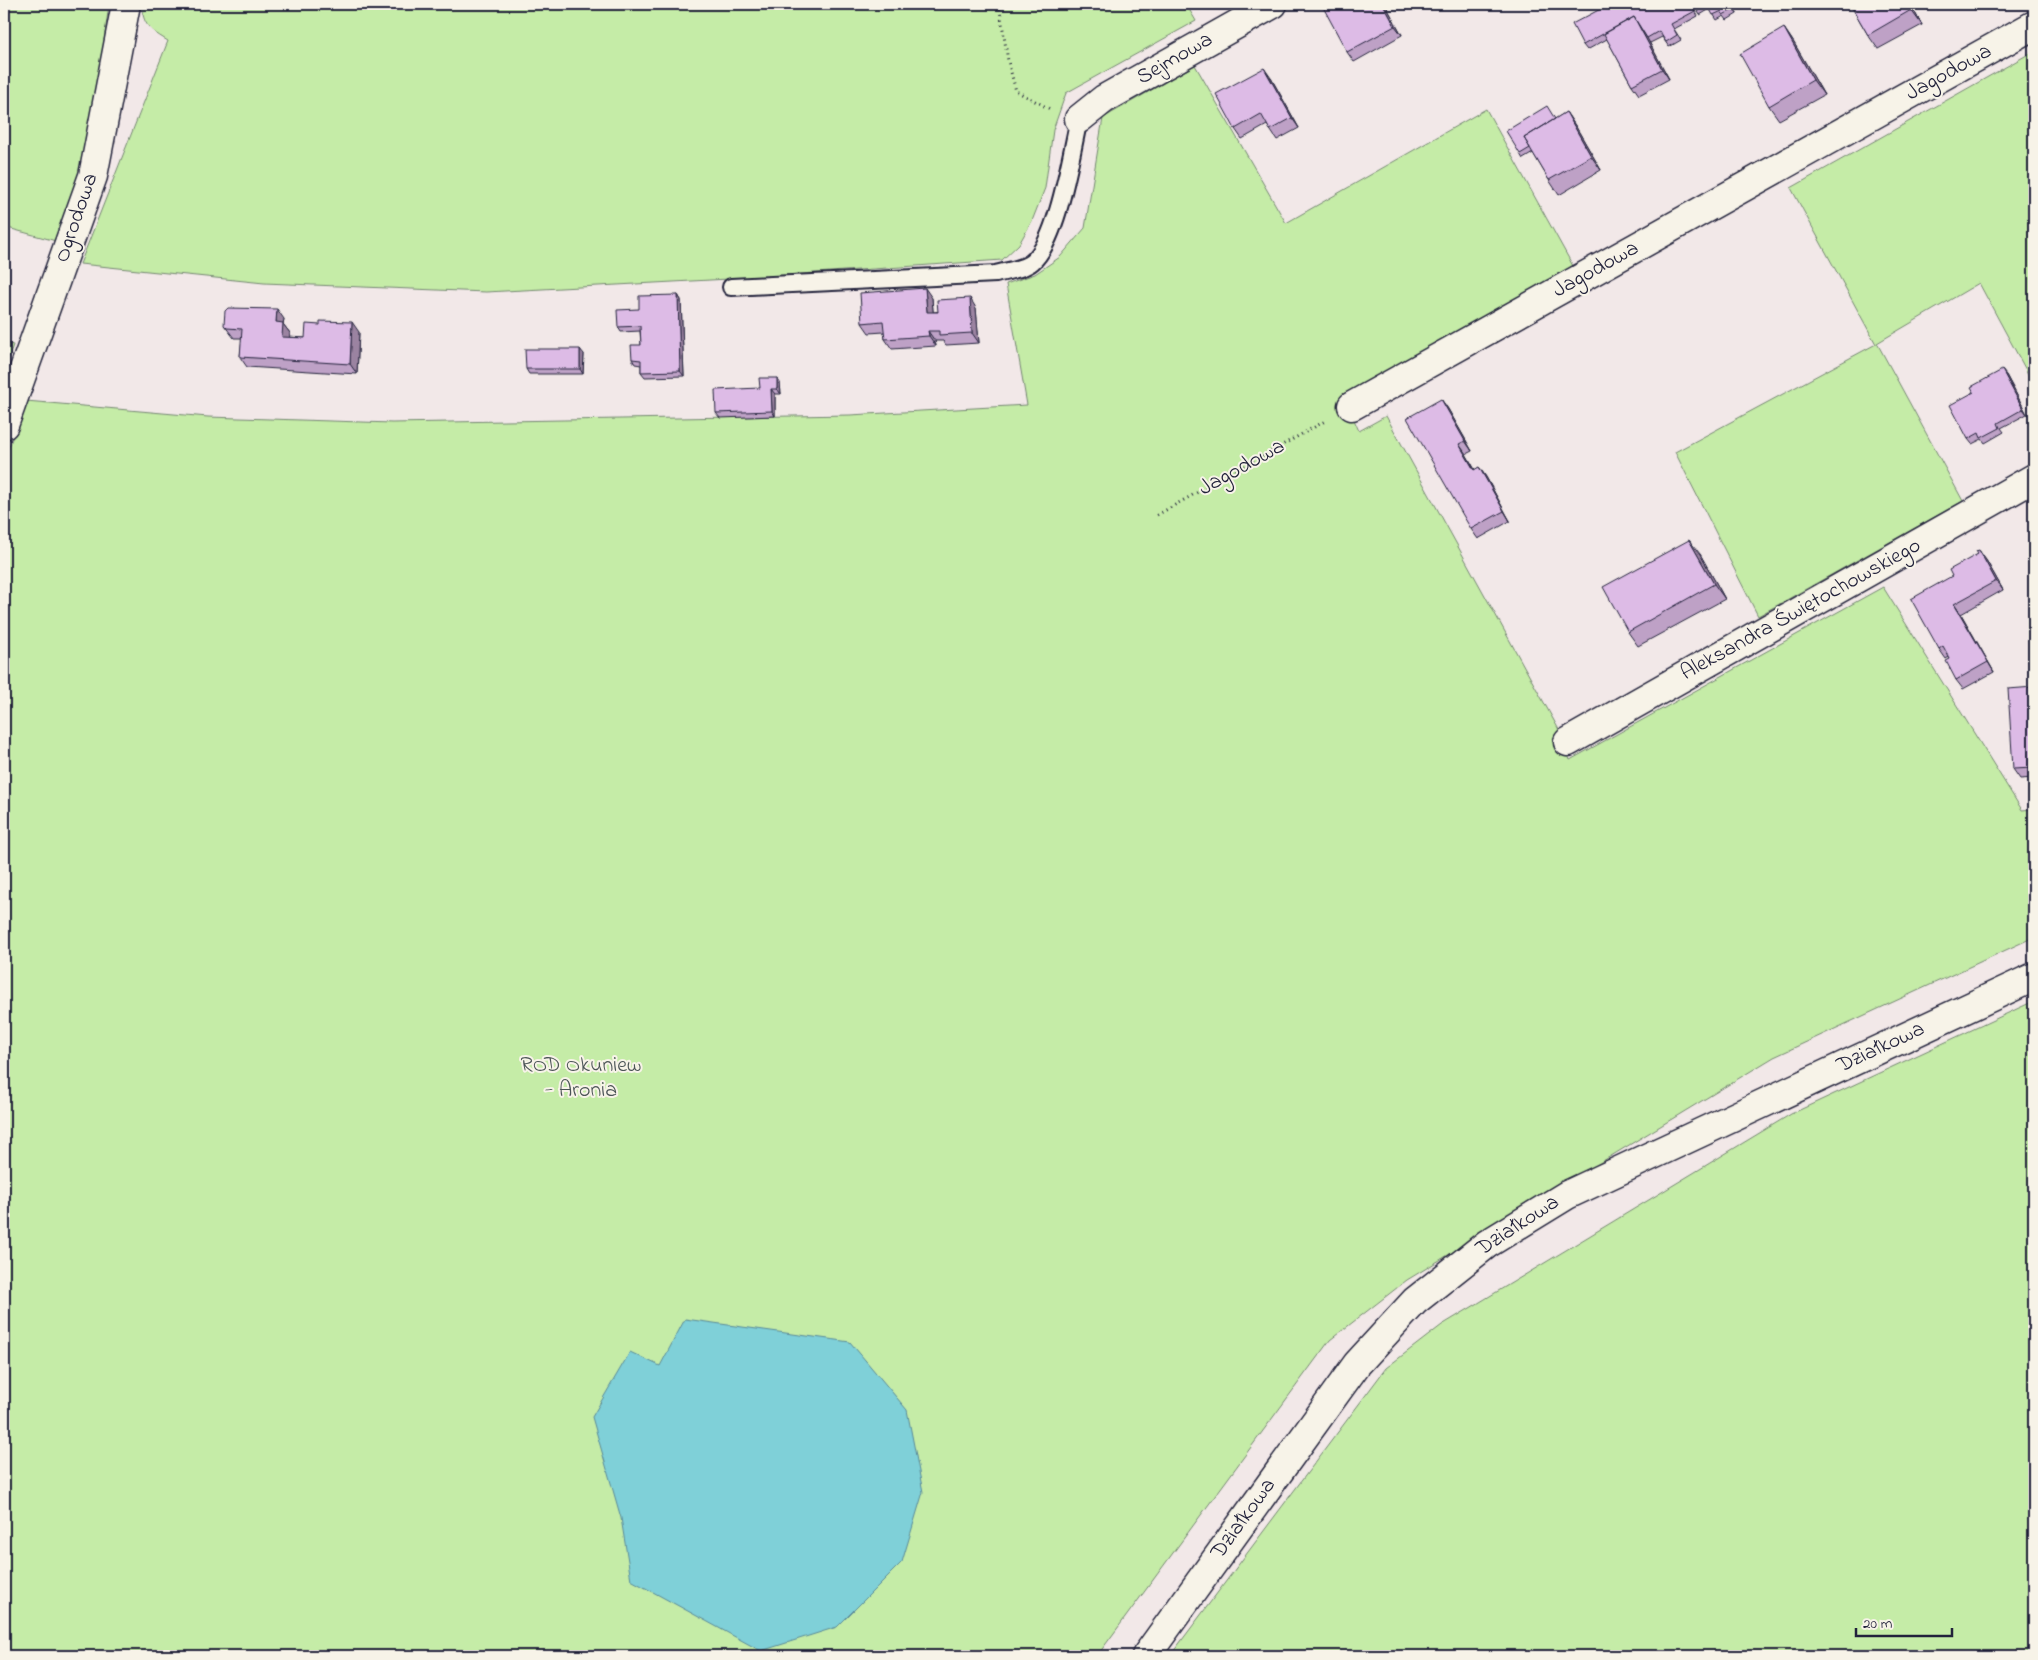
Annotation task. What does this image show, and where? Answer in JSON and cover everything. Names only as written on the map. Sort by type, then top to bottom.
[{"type":"street","name":"Ogrodowa","points":[[4,425],[93,176],[126,4]]},
{"type":"street","name":"Sejmowa","points":[[1079,120],[1104,99],[1273,4]]},
{"type":"street","name":"Jagodowa","points":[[1352,406],[2034,25]]},
{"type":"street","name":"Aleksandra Świętochowskiego","points":[[1568,742],[2034,478]]},
{"type":"street","name":"Działkowa","points":[[1146,1656],[1357,1364],[1415,1301],[1486,1244],[1567,1195],[2034,977]]},
{"type":"lane","points":[[731,287],[996,274],[1032,263],[1045,246],[1055,220],[1079,120]]},
{"type":"path","points":[[999,4],[1008,62],[1016,91],[1039,104],[1079,120]]},
{"type":"path","name":"Jagodowa","points":[[1158,515],[1352,406]]},
{"type":"green space","points":[[4,4],[109,4],[95,109],[84,160],[56,241],[4,227]]},
{"type":"green space","points":[[142,4],[1186,4],[1196,21],[1066,93],[1053,130],[1045,188],[1032,221],[1019,244],[1002,260],[729,279],[486,292],[264,283],[80,264],[168,41],[149,27],[142,11]]},
{"type":"green space","points":[[2034,51],[2034,385],[1979,283],[1877,343],[1963,501],[1758,616],[1675,452],[1876,344],[1791,188]]},
{"type":"green space","name":"ROD Okuniew - Aronia","points":[[1195,65],[1286,223],[1486,109],[1573,266],[1344,397],[1359,431],[1386,416],[1558,728],[1570,760],[1883,587],[2022,810],[2034,809],[2034,937],[1774,1057],[1407,1280],[1330,1340],[1097,1656],[4,1656],[4,460],[26,401],[208,417],[392,423],[850,415],[1027,405],[1006,284],[1035,274],[1060,257],[1085,228],[1103,118]]},
{"type":"green space","points":[[4,342],[13,345],[4,373]]},
{"type":"green space","points":[[2034,1001],[2034,1656],[1170,1656],[1386,1368],[1442,1325],[1791,1114]]},
{"type":"water","points":[[685,1319],[850,1342],[907,1410],[923,1492],[902,1562],[837,1627],[761,1651],[631,1580],[621,1518],[592,1417],[630,1352],[660,1366]]},
{"type":"building","points":[[1329,4],[1383,4],[1395,26],[1347,52],[1323,7]]},
{"type":"building","points":[[1610,4],[1690,4],[1695,11],[1671,24],[1677,35],[1666,42],[1659,31],[1647,38],[1634,17],[1583,45],[1572,24]]},
{"type":"building","points":[[1693,4],[1707,4],[1696,10]]},
{"type":"building","points":[[1707,4],[1732,4],[1734,9],[1723,15],[1722,11],[1713,15]]},
{"type":"building","points":[[1850,4],[1908,4],[1911,10],[1868,35]]},
{"type":"building","points":[[1634,17],[1662,69],[1632,85],[1604,34]]},
{"type":"building","points":[[1784,28],[1813,80],[1769,106],[1740,54]]},
{"type":"building","points":[[1264,68],[1292,118],[1270,130],[1261,114],[1235,129],[1216,94]]},
{"type":"building","points":[[1547,106],[1555,119],[1524,138],[1530,148],[1520,154],[1506,131]]},
{"type":"building","points":[[1566,112],[1591,156],[1549,180],[1524,138]]},
{"type":"building","points":[[925,288],[927,312],[938,312],[937,300],[970,298],[972,333],[939,335],[939,331],[928,331],[929,336],[885,339],[883,321],[862,323],[860,293]]},
{"type":"building","points":[[678,295],[680,371],[641,372],[641,360],[632,359],[631,345],[641,345],[640,326],[618,327],[617,310],[639,309],[639,296]]},
{"type":"building","points":[[228,308],[277,309],[276,322],[283,323],[282,337],[305,338],[306,324],[320,325],[320,321],[352,322],[350,364],[240,357],[242,329],[227,328],[224,325],[225,311]]},
{"type":"building","points":[[525,349],[580,349],[580,369],[526,369]]},
{"type":"building","points":[[2002,370],[2023,409],[1998,423],[2000,428],[1981,438],[1979,433],[1968,439],[1950,405],[1974,392],[1971,387]]},
{"type":"building","points":[[759,378],[777,378],[777,389],[771,389],[772,411],[716,413],[715,390],[760,388]]},
{"type":"building","points":[[1441,399],[1465,441],[1459,444],[1474,470],[1479,467],[1504,511],[1471,529],[1407,418]]},
{"type":"building","points":[[1689,540],[1714,584],[1628,632],[1603,587]]},
{"type":"building","points":[[1979,550],[1996,581],[1954,604],[1988,662],[1956,680],[1946,661],[1950,659],[1943,646],[1939,649],[1911,599],[1952,576],[1949,570],[1978,554],[1976,551]]},
{"type":"building","points":[[2034,687],[2034,768],[2013,769],[2008,689]]}]
